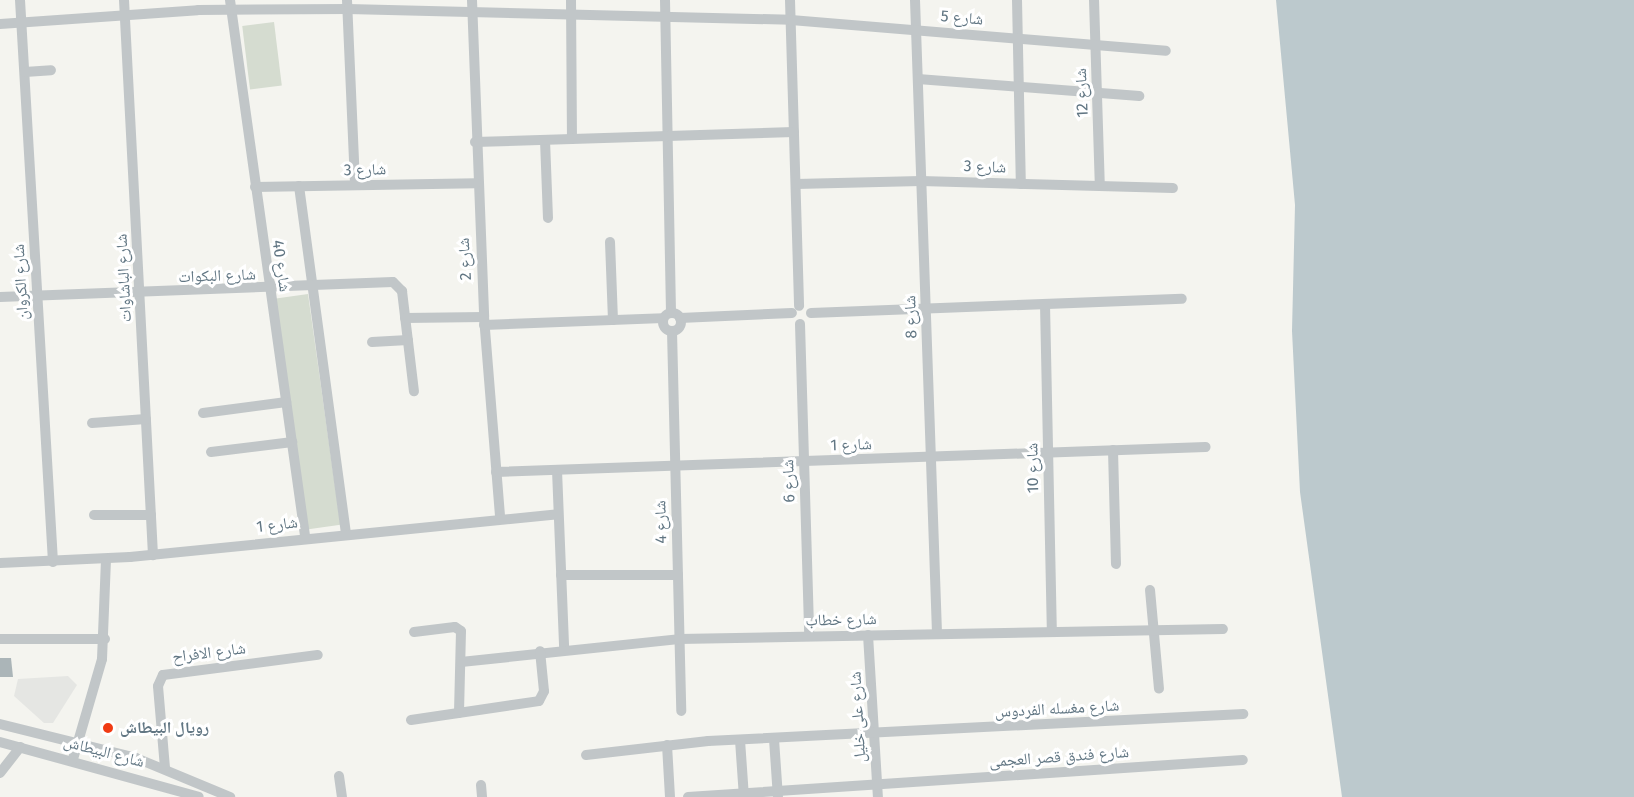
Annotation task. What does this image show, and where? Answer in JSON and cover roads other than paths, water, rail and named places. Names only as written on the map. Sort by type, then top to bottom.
[{"type":"street","name":"شارع الكروان","points":[[20,0],[53,561]]},
{"type":"street","name":"شارع الباشاوات","points":[[124,0],[153,555]]},
{"type":"street","name":"شارع 2","points":[[472,0],[476,183],[484,321],[500,517]]},
{"type":"street","points":[[571,0],[572,139]]},
{"type":"street","points":[[665,0],[672,331],[680,327],[672,316]]},
{"type":"street","points":[[790,0],[796,184],[796,310],[800,324],[807,323],[811,313]]},
{"type":"street","name":"شارع 8","points":[[915,0],[937,634]]},
{"type":"street","points":[[1017,0],[1021,183]]},
{"type":"street","name":"شارع 12","points":[[1094,0],[1100,186]]},
{"type":"street","name":"شارع 5","points":[[0,24],[231,5],[348,4],[472,13],[790,20],[1166,51]]},
{"type":"street","points":[[348,4],[355,185]]},
{"type":"street","name":"شارع 40","points":[[231,5],[305,536]]},
{"type":"street","points":[[25,72],[51,70]]},
{"type":"street","points":[[918,79],[1138,96]]},
{"type":"street","points":[[475,142],[794,132]]},
{"type":"street","points":[[545,140],[548,218]]},
{"type":"street","name":"شارع 3","points":[[796,184],[921,181],[1173,188]]},
{"type":"street","name":"شارع 3","points":[[255,187],[476,183]]},
{"type":"street","name":"شارع 40","points":[[299,186],[346,532]]},
{"type":"street","points":[[610,243],[613,320]]},
{"type":"street","name":"شارع البكوات","points":[[0,297],[140,294],[393,282],[402,291],[414,391]]},
{"type":"street","points":[[405,318],[484,321],[613,320],[796,310],[811,313],[1182,299]]},
{"type":"street","name":"شارع 10","points":[[1045,304],[1052,631]]},
{"type":"street","name":"شارع 6","points":[[800,324],[809,636]]},
{"type":"street","name":"شارع 4","points":[[672,331],[681,711]]},
{"type":"street","points":[[372,342],[408,340]]},
{"type":"street","points":[[203,412],[286,402]]},
{"type":"street","points":[[92,423],[146,419]]},
{"type":"street","points":[[211,452],[292,442]]},
{"type":"street","name":"شارع 1","points":[[496,472],[1206,447]]},
{"type":"street","points":[[1113,450],[1116,564]]},
{"type":"street","points":[[557,470],[564,648]]},
{"type":"street","points":[[94,516],[151,514]]},
{"type":"street","name":"شارع 1","points":[[0,563],[153,555],[305,536],[500,517],[558,514]]},
{"type":"street","points":[[73,759],[80,742],[105,639],[106,559]]},
{"type":"street","points":[[561,575],[678,575]]},
{"type":"street","points":[[1150,590],[1159,689]]},
{"type":"street","points":[[414,632],[459,628],[461,662],[459,713]]},
{"type":"street","name":"شارع خطاب","points":[[461,662],[564,648],[679,639],[1223,629]]},
{"type":"street","name":"شارع على خليل","points":[[868,635],[878,797]]},
{"type":"street","points":[[0,639],[105,639]]},
{"type":"street","points":[[411,720],[539,701],[544,691],[540,651]]},
{"type":"street","name":"شارع الافراح","points":[[165,768],[158,683],[163,675],[318,655]]},
{"type":"street","name":"شارع مغسله الفردوس","points":[[586,755],[667,745],[740,740],[1243,714]]},
{"type":"street","name":"شارع البيطاش","points":[[0,724],[80,742],[165,768],[230,797]]},
{"type":"street","points":[[774,739],[778,794]]},
{"type":"street","points":[[740,740],[744,795]]},
{"type":"street","name":"شارع البيطاش","points":[[0,742],[73,759],[199,797]]},
{"type":"street","points":[[667,745],[670,797]]},
{"type":"street","points":[[0,772],[20,747]]},
{"type":"street","name":"شارع فندق قصر العجمى","points":[[688,797],[778,794],[1244,760]]},
{"type":"street","points":[[339,776],[342,797]]},
{"type":"street","points":[[481,785],[482,797]]},
{"type":"place","name":"رويال البيطاش","points":[[108,728]]}]
